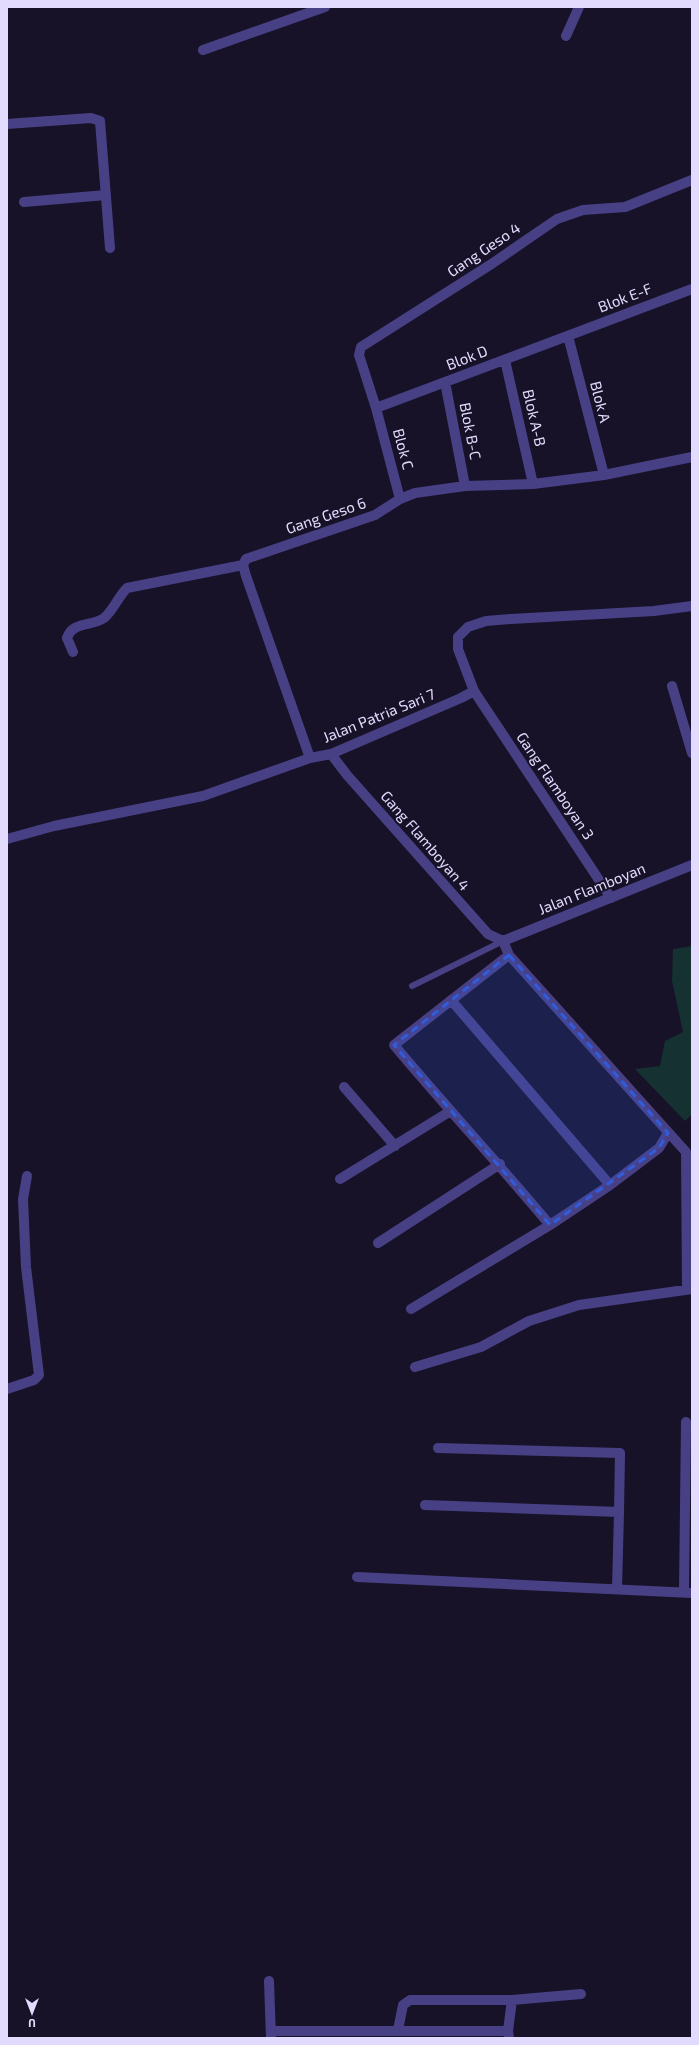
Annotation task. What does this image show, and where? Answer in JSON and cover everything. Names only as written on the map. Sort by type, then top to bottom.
[{"type":"street","points":[[204,50],[325,7]]},
{"type":"street","points":[[566,36],[579,7]]},
{"type":"street","points":[[7,124],[97,119],[100,121],[102,129],[110,248]]},
{"type":"street","name":"Gang Geso 4","points":[[376,408],[359,355],[359,350],[364,345],[493,263],[557,219],[583,210],[625,207],[692,180]]},
{"type":"street","points":[[24,202],[106,195]]},
{"type":"street","name":"Blok E-F","points":[[568,336],[692,289]]},
{"type":"street","name":"Blok D","points":[[376,408],[568,336]]},
{"type":"street","name":"Blok A","points":[[568,336],[604,475]]},
{"type":"street","name":"Blok A-B","points":[[505,360],[533,484]]},
{"type":"street","name":"Blok B-C","points":[[445,382],[465,486]]},
{"type":"street","name":"Blok C","points":[[376,408],[400,499]]},
{"type":"street","name":"Gang Geso 6","points":[[243,565],[246,559],[251,557],[376,515],[400,499],[415,493],[465,486],[533,484],[604,475],[692,457]]},
{"type":"street","points":[[73,652],[68,638],[70,631],[74,627],[104,618],[126,588],[243,565],[310,758]]},
{"type":"street","points":[[474,691],[458,649],[458,637],[468,627],[486,621],[654,611],[692,606]]},
{"type":"street","points":[[672,686],[692,753]]},
{"type":"street","name":"Jalan Patria Sari 7","points":[[7,839],[54,826],[203,796],[310,758],[331,754],[474,691]]},
{"type":"street","name":"Gang Flamboyan 3","points":[[474,691],[611,898]]},
{"type":"street","name":"Gang Flamboyan 4","points":[[331,754],[357,787],[488,934],[503,941]]},
{"type":"street","name":"Jalan Flamboyan","points":[[503,941],[692,865]]},
{"type":"street","points":[[415,1367],[482,1347],[529,1321],[579,1305],[690,1289],[686,1152],[508,955],[503,941]]},
{"type":"street","points":[[508,955],[394,1045],[450,1112],[500,1164],[550,1225]]},
{"type":"street","points":[[451,1000],[610,1185]]},
{"type":"street","points":[[344,1087],[395,1146]]},
{"type":"street","points":[[340,1179],[450,1112]]},
{"type":"street","points":[[411,1309],[550,1225],[610,1185],[660,1148],[668,1133]]},
{"type":"street","points":[[378,1243],[500,1164]]},
{"type":"street","points":[[7,1389],[34,1380],[39,1375],[26,1267],[23,1199],[27,1176]]},
{"type":"street","points":[[357,1577],[688,1592],[686,1422]]},
{"type":"street","points":[[438,1448],[620,1453],[617,1589]]},
{"type":"street","points":[[425,1505],[619,1512]]},
{"type":"street","points":[[269,1981],[271,2034],[398,2030],[508,2034],[512,2000]]},
{"type":"street","points":[[398,2030],[403,2005],[410,2000],[512,2000],[581,1994]]},
{"type":"lane","points":[[412,986],[503,941]]},
{"type":"highlighted area","points":[[509,955],[668,1133],[659,1148],[550,1225],[394,1045]]},
{"type":"green space","points":[[692,946],[692,1114],[685,1121],[635,1069],[660,1066],[665,1041],[683,1032],[672,981],[673,949]]}]
